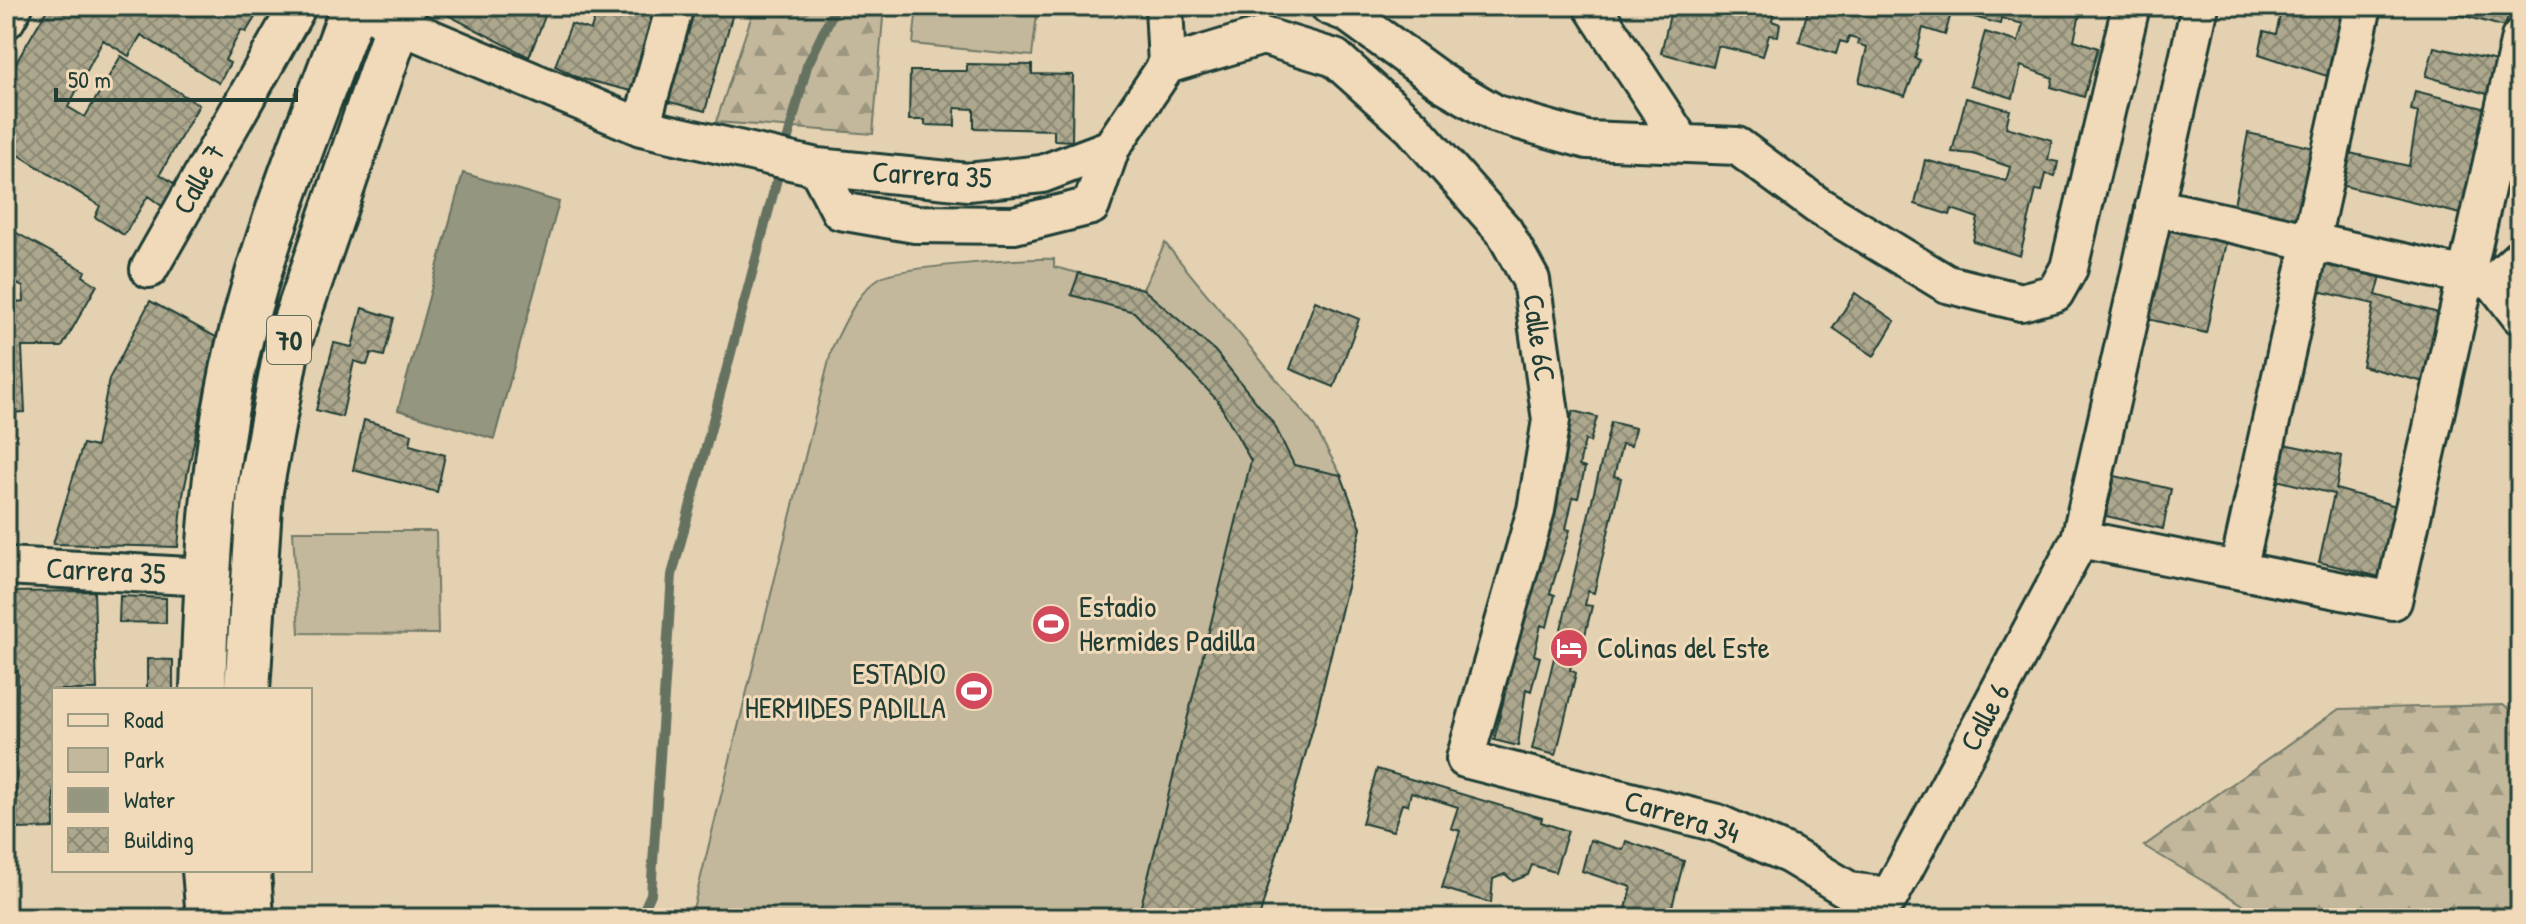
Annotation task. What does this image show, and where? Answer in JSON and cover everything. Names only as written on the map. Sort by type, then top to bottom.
[{"type":"main road","name":"70","points":[[203,688],[207,577],[216,472],[242,329],[285,196],[354,6]]},
{"type":"main road","name":"70","points":[[247,688],[260,490],[287,347],[400,15]]},
{"type":"main road","points":[[205,872],[209,918]]},
{"type":"main road","points":[[248,872],[251,918]]},
{"type":"street","points":[[6,20],[14,6]]},
{"type":"street","name":"Calle 7","points":[[149,269],[298,6]]},
{"type":"street","name":"Carrera 35","points":[[354,6],[400,15],[641,127],[805,165],[968,182],[1042,174],[1111,148]]},
{"type":"street","points":[[641,127],[675,6]]},
{"type":"street","points":[[1164,6],[1167,65]]},
{"type":"street","points":[[1329,6],[1347,13],[1443,83],[1496,114],[1587,140],[1737,146],[1817,205],[1947,284],[2021,302],[2055,293],[2069,268],[2131,6]]},
{"type":"street","points":[[1592,6],[1682,143]]},
{"type":"street","name":"Calle 6","points":[[1894,907],[2080,539],[2200,6]]},
{"type":"street","points":[[2238,570],[2363,6]]},
{"type":"street","points":[[805,165],[840,211],[915,224],[1014,225],[1091,206],[1111,148],[1167,65],[1267,21]]},
{"type":"street","name":"Calle 6C","points":[[1267,21],[1335,58],[1412,127],[1504,231],[1531,280],[1551,420],[1536,510],[1465,759]]},
{"type":"street","points":[[2080,539],[2393,601],[2493,272],[2520,38]]},
{"type":"street","points":[[1624,143],[1638,78]]},
{"type":"street","points":[[2154,207],[2309,242],[2493,272],[2520,316]]},
{"type":"street","name":"Carrera 35","points":[[6,566],[207,577]]},
{"type":"street","name":"Carrera 34","points":[[1465,759],[1717,823],[1790,855],[1850,891],[1894,907]]},
{"type":"green space","points":[[755,6],[884,6],[873,134],[716,122]]},
{"type":"green space","points":[[917,6],[1038,6],[1032,56],[913,44]]},
{"type":"green space","name":"Estadio Hermides Padilla","points":[[1165,243],[1313,424],[1341,475],[1361,528],[1315,720],[1259,918],[695,918],[693,909],[832,348],[858,300],[872,283],[893,273],[1040,259],[1054,259],[1054,267],[1143,289]]},
{"type":"green space","points":[[293,531],[436,531],[438,634],[299,633]]},
{"type":"green space","points":[[2503,705],[2520,718],[2520,918],[2260,918],[2257,913],[2144,846],[2339,709]]},
{"type":"water","points":[[463,173],[559,202],[494,439],[398,410]]},
{"type":"building","points":[[49,6],[262,6],[246,32],[241,30],[225,60],[230,63],[219,83],[141,35],[129,56],[103,40],[68,107],[85,117],[121,56],[199,105],[160,174],[179,187],[166,209],[148,196],[124,235],[95,217],[100,206],[6,147],[6,80]]},
{"type":"building","points":[[442,6],[549,6],[529,57],[440,11]]},
{"type":"building","points":[[598,6],[659,6],[635,92],[579,78],[555,66],[571,24],[591,30]]},
{"type":"building","points":[[684,6],[735,6],[705,111],[658,99]]},
{"type":"building","points":[[1672,6],[1775,7],[1772,21],[1780,24],[1778,36],[1769,35],[1763,56],[1718,46],[1713,67],[1661,53]]},
{"type":"building","points":[[1809,6],[1953,6],[1945,35],[1923,28],[1915,58],[1920,60],[1905,96],[1859,82],[1867,47],[1857,44],[1859,40],[1849,37],[1847,43],[1840,41],[1836,54],[1799,42]]},
{"type":"building","points":[[1965,6],[2089,6],[2088,12],[2081,10],[2074,40],[2098,48],[2084,97],[2051,87],[2053,78],[2021,66],[2013,98],[1970,85],[1985,32],[2018,42],[2023,24],[2001,18],[2000,24],[1963,14]]},
{"type":"building","points":[[2258,6],[2347,6],[2333,78],[2259,54],[2264,31],[2276,34],[2281,12]]},
{"type":"building","points":[[2441,6],[2511,6],[2505,27],[2440,9]]},
{"type":"building","points":[[2434,47],[2497,61],[2490,95],[2426,76]]},
{"type":"building","points":[[967,64],[1032,65],[1032,74],[1073,75],[1072,141],[1054,140],[1054,130],[974,128],[974,109],[955,108],[955,126],[925,125],[925,120],[909,120],[910,71],[967,71]]},
{"type":"building","points":[[2415,91],[2487,109],[2461,214],[2340,185],[2345,152],[2409,166],[2418,112],[2411,110]]},
{"type":"building","points":[[1966,98],[2010,110],[2006,127],[2052,140],[2048,160],[2058,162],[2055,176],[2046,174],[2042,191],[2036,190],[2020,256],[1973,241],[1978,218],[1952,209],[1950,215],[1915,204],[1925,160],[2006,181],[2010,167],[1973,154],[1952,152]]},
{"type":"building","points":[[2248,133],[2314,148],[2297,221],[2234,205]]},
{"type":"building","points":[[2167,219],[2228,233],[2206,333],[2144,318]]},
{"type":"building","points":[[6,227],[85,271],[83,276],[97,285],[62,347],[22,347],[25,412],[6,413],[6,303],[24,301],[23,287],[6,278]]},
{"type":"building","points":[[2322,252],[2384,264],[2376,295],[2438,313],[2424,382],[2362,366],[2374,304],[2314,290]]},
{"type":"building","points":[[1079,273],[1143,289],[1215,351],[1274,424],[1294,465],[1341,475],[1361,528],[1315,720],[1259,918],[1138,918],[1251,461],[1218,401],[1134,312],[1071,295]]},
{"type":"building","points":[[1855,293],[1895,321],[1874,356],[1833,328]]},
{"type":"building","points":[[150,301],[216,337],[183,495],[178,547],[53,544],[83,444],[96,447],[109,379]]},
{"type":"building","points":[[1315,301],[1359,319],[1334,387],[1290,369]]},
{"type":"building","points":[[362,308],[394,318],[384,356],[371,353],[367,365],[354,361],[342,417],[316,410],[334,343],[352,347]]},
{"type":"building","points":[[2520,388],[2520,417],[2514,417],[2512,389]]},
{"type":"building","points":[[1573,411],[1597,417],[1590,442],[1585,440],[1579,466],[1585,468],[1578,498],[1573,497],[1566,529],[1570,530],[1550,593],[1555,595],[1547,627],[1541,625],[1534,655],[1540,657],[1531,691],[1526,689],[1518,746],[1494,740]]},
{"type":"building","points":[[364,420],[412,434],[410,445],[445,455],[437,492],[353,470]]},
{"type":"building","points":[[1611,422],[1635,428],[1631,446],[1622,444],[1614,476],[1621,478],[1594,593],[1588,591],[1585,605],[1592,606],[1584,639],[1578,638],[1570,670],[1576,673],[1556,755],[1532,749]]},
{"type":"building","points":[[6,425],[9,425],[6,481]]},
{"type":"building","points":[[2279,443],[2342,456],[2336,489],[2396,506],[2380,577],[2319,562],[2334,494],[2272,479]]},
{"type":"building","points":[[2115,476],[2171,489],[2163,529],[2106,516]]},
{"type":"building","points":[[94,591],[97,688],[52,688],[52,828],[16,829],[18,671],[6,671],[6,592]]},
{"type":"building","points":[[120,596],[166,598],[166,623],[119,622]]},
{"type":"building","points":[[147,659],[173,660],[173,688],[147,688]]},
{"type":"building","points":[[1377,769],[1542,818],[1541,822],[1568,831],[1555,872],[1532,865],[1528,875],[1513,881],[1505,874],[1493,879],[1491,903],[1442,888],[1460,831],[1451,828],[1458,807],[1411,792],[1408,805],[1402,804],[1393,831],[1362,823]]},
{"type":"building","points":[[1590,840],[1623,850],[1626,841],[1684,861],[1669,918],[1624,918],[1631,887],[1582,871]]},
{"type":"waterway","points":[[640,918],[651,894],[672,575],[807,66],[836,6]]},
{"type":"place","name":"Estadio Hermides Padilla","points":[[1051,624]]},
{"type":"place","name":"Colinas del Este","points":[[1569,648]]},
{"type":"place","name":"ESTADIO HERMIDES PADILLA","points":[[974,691]]}]
